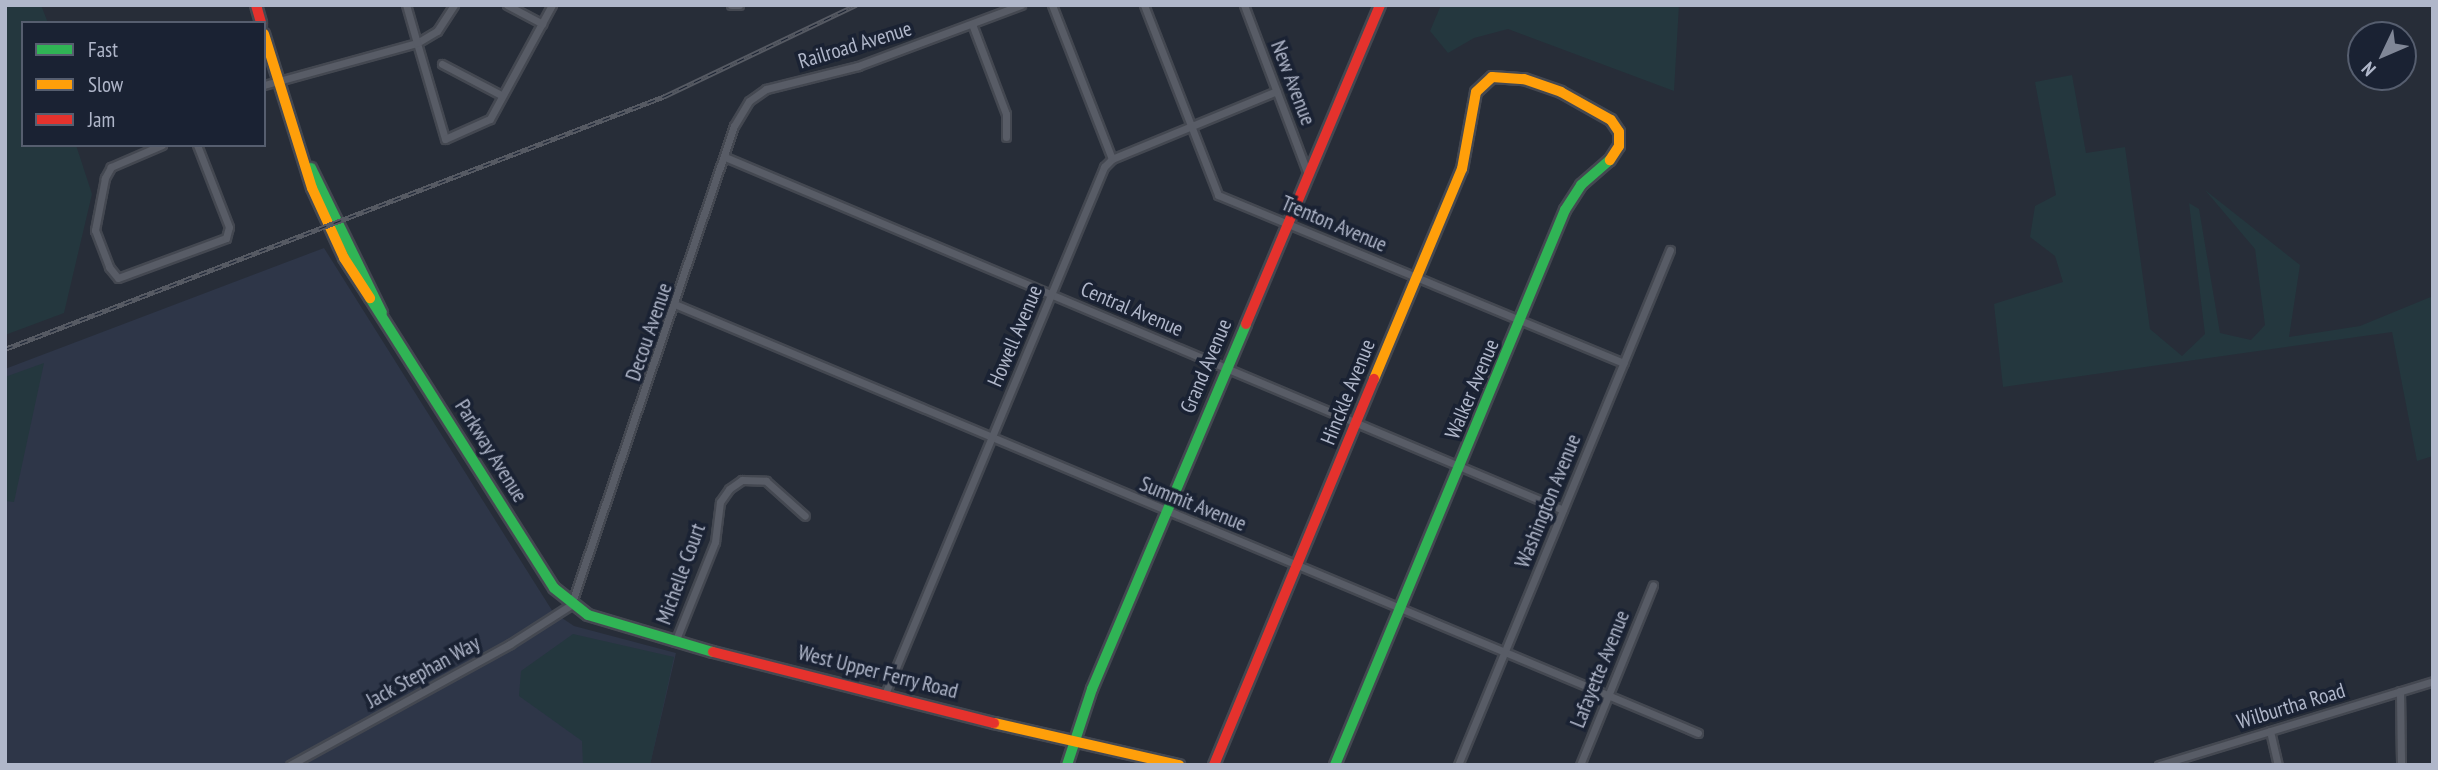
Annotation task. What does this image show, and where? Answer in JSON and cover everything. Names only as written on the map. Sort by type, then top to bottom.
[{"type":"main road","name":"Grand Avenue","points":[[1067,765],[1072,743],[1166,512],[1380,5]]},
{"type":"main road","name":"Parkway Avenue","points":[[266,41],[333,237],[367,298],[382,314],[554,587],[571,605]]},
{"type":"main road","name":"Hinckle Avenue","points":[[1214,765],[1464,162],[1480,86],[1500,75],[1535,82]]},
{"type":"main road","name":"Walker Avenue","points":[[1335,765],[1572,197],[1612,158],[1620,139],[1615,125],[1600,113],[1535,82]]},
{"type":"main road","name":"West Upper Ferry Road","points":[[571,605],[588,615],[675,642],[1072,743],[1179,765]]},
{"type":"street","points":[[406,5],[445,139],[490,119],[552,5]]},
{"type":"street","points":[[266,84],[417,43],[437,31],[454,5]]},
{"type":"street","points":[[507,5],[541,24]]},
{"type":"street","points":[[731,5],[739,5]]},
{"type":"street","name":"Railroad Avenue","points":[[776,86],[858,66],[1021,5]]},
{"type":"street","points":[[1052,5],[1112,159],[1277,91]]},
{"type":"street","name":"Trenton Avenue","points":[[1144,5],[1218,195],[1624,363]]},
{"type":"street","name":"New Avenue","points":[[1244,5],[1308,174]]},
{"type":"street","points":[[972,24],[1006,114],[1006,137]]},
{"type":"street","points":[[442,64],[501,96]]},
{"type":"street","name":"Decou Avenue","points":[[571,605],[677,305],[742,109],[757,94],[776,86]]},
{"type":"street","points":[[157,147],[111,167],[105,178],[95,230],[109,267],[118,278],[226,238],[229,227],[198,147]]},
{"type":"street","name":"Central Avenue","points":[[725,157],[1563,510]]},
{"type":"street","name":"Howell Avenue","points":[[885,694],[1104,167],[1112,159]]},
{"type":"street","name":"Washington Avenue","points":[[1458,765],[1670,250]]},
{"type":"street","name":"Summit Avenue","points":[[677,305],[1698,733]]},
{"type":"street","name":"Michelle Court","points":[[675,642],[715,542],[720,502],[729,489],[742,480],[766,481],[805,516]]},
{"type":"street","name":"Lafayette Avenue","points":[[1580,765],[1653,586]]},
{"type":"street","name":"Jack Stephan Way","points":[[290,765],[498,651],[571,605]]},
{"type":"street","name":"Wilburtha Road","points":[[2159,765],[2433,681]]},
{"type":"street","points":[[2400,691],[2401,765]]},
{"type":"street","points":[[2270,731],[2278,765]]},
{"type":"shaded area","points":[[5,5],[41,5],[47,21],[21,21],[21,147],[77,147],[92,194],[64,313],[5,335]]},
{"type":"shaded area","points":[[1441,5],[1679,5],[1674,91],[1508,29],[1474,38],[1448,53],[1430,31]]},
{"type":"shaded area","points":[[2072,75],[2086,153],[2125,147],[2150,329],[2182,356],[2205,334],[2189,203],[2199,209],[2220,333],[2251,340],[2265,325],[2255,249],[2205,190],[2300,265],[2289,337],[2360,326],[2433,296],[2433,456],[2417,461],[2392,332],[2003,387],[1994,304],[2063,282],[2055,256],[2030,237],[2035,206],[2056,195],[2035,82]]},
{"type":"shaded area","points":[[324,248],[553,612],[574,626],[676,653],[650,765],[5,765],[5,369]]},
{"type":"shaded area","points":[[44,363],[14,502],[5,501],[5,377]]},
{"type":"shaded area","points":[[573,634],[674,657],[650,765],[583,765],[582,741],[519,696],[521,671]]},
{"type":"railway","points":[[5,349],[665,96],[856,5]]},
{"type":"traffic: fast","points":[[1335,765],[1565,210],[1581,185],[1610,160]]},
{"type":"traffic: fast","points":[[311,168],[382,313]]},
{"type":"traffic: fast","points":[[370,298],[554,588],[588,615],[713,652]]},
{"type":"traffic: fast","points":[[1067,765],[1092,689],[1246,324]]},
{"type":"traffic: slow","points":[[266,40],[312,188],[344,258],[370,298]]},
{"type":"traffic: slow","points":[[1374,379],[1462,169],[1476,92],[1492,77],[1524,79],[1561,92],[1611,120],[1619,132],[1619,146],[1610,160]]},
{"type":"traffic: slow","points":[[994,723],[1179,765]]},
{"type":"traffic: jam","points":[[256,5],[260,21]]},
{"type":"traffic: jam","points":[[1246,324],[1380,5]]},
{"type":"traffic: jam","points":[[1214,765],[1374,379]]},
{"type":"traffic: jam","points":[[713,652],[994,723]]}]
